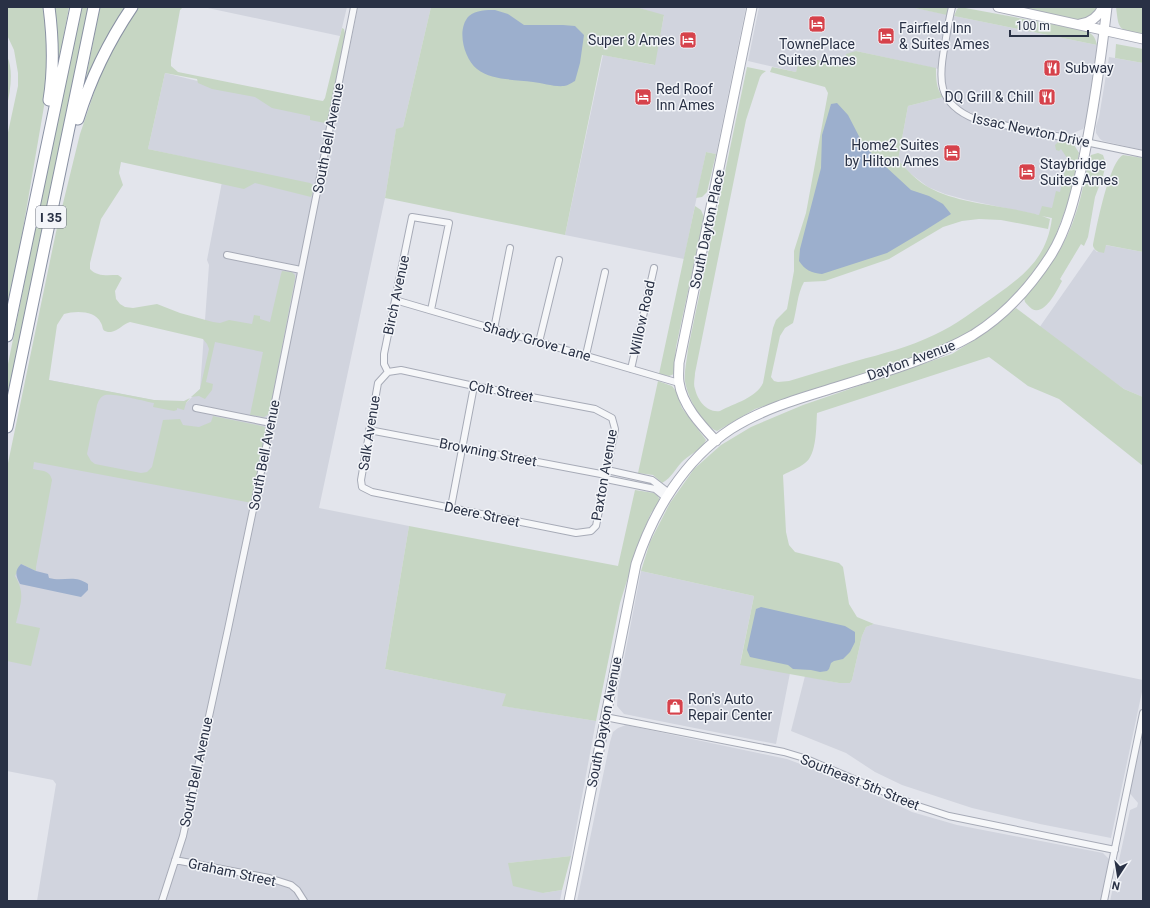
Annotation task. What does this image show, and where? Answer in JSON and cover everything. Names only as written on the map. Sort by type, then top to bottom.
[{"type":"highway","points":[[31,216],[50,98],[53,69],[52,32],[49,7]]},
{"type":"highway","name":"I 35","points":[[7,336],[76,7]]},
{"type":"highway","name":"I 35","points":[[7,427],[94,7]]},
{"type":"highway","points":[[60,177],[84,100],[105,52],[132,7]]},
{"type":"main road","name":"South Dayton Place","points":[[716,441],[695,417],[684,399],[679,383],[679,363],[752,7]]},
{"type":"main road","points":[[998,7],[1143,39]]},
{"type":"main road","points":[[1076,24],[1091,21],[1098,15],[1103,7]]},
{"type":"main road","points":[[1104,30],[1107,7]]},
{"type":"main road","name":"Dayton Avenue","points":[[643,544],[649,529],[668,496],[685,472],[716,441],[732,429],[761,413],[790,401],[924,358],[949,348],[993,321],[1036,277],[1051,255],[1064,231],[1072,206],[1087,142],[1099,73],[1104,30]]},
{"type":"main road","name":"South Dayton Avenue","points":[[569,901],[636,564],[643,544]]},
{"type":"street","name":"South Bell Avenue","points":[[162,901],[182,836],[230,621],[354,7]]},
{"type":"street","name":"Issac Newton Drive","points":[[952,7],[941,60],[940,83],[947,98],[958,110],[975,119],[1143,154]]},
{"type":"street","name":"Birch Avenue","points":[[388,372],[384,364],[384,354],[412,217],[448,223],[432,310]]},
{"type":"street","points":[[494,328],[510,248]]},
{"type":"street","points":[[227,255],[301,270]]},
{"type":"street","points":[[539,342],[558,260]]},
{"type":"street","name":"Willow Road","points":[[631,369],[654,268]]},
{"type":"street","points":[[586,356],[605,272]]},
{"type":"street","name":"Shady Grove Lane","points":[[395,300],[679,383]]},
{"type":"street","name":"Colt Street","points":[[388,372],[401,370],[474,386],[595,409],[612,418]]},
{"type":"street","name":"Salk Avenue","points":[[372,492],[362,487],[361,480],[378,383],[388,372]]},
{"type":"street","points":[[451,507],[474,386]]},
{"type":"street","points":[[196,408],[271,422]]},
{"type":"street","name":"Paxton Avenue","points":[[591,531],[596,526],[615,429],[612,418]]},
{"type":"street","name":"Browning Street","points":[[369,430],[606,474],[655,488],[668,496]]},
{"type":"street","name":"Deere Street","points":[[372,492],[576,533],[591,531]]},
{"type":"street","points":[[1104,901],[1143,713]]},
{"type":"street","name":"Southeast 5th Street","points":[[606,717],[784,752],[811,761],[915,805],[949,816],[1114,850]]},
{"type":"street","name":"Graham Street","points":[[175,860],[269,878],[291,885],[297,890],[304,901]]},
{"type":"shaded area","points":[[203,7],[347,7],[340,36]]},
{"type":"shaded area","points":[[358,7],[431,7],[403,127],[396,130],[385,198],[319,508],[409,526],[385,669],[507,694],[503,706],[596,721],[571,856],[509,863],[543,893],[562,890],[560,901],[37,901],[56,784],[53,780],[7,771],[7,585],[49,380],[153,400],[186,403],[200,389],[209,265],[207,260],[225,166],[148,149],[165,73],[336,115]]},
{"type":"shaded area","points":[[636,7],[746,7],[716,154],[706,152],[684,259],[565,235],[603,55],[654,65],[664,16]]},
{"type":"shaded area","points":[[759,7],[910,7],[1097,45],[1087,119],[1083,129],[1071,134],[976,115],[961,108],[954,101],[945,86],[943,70],[856,51],[844,66],[801,56],[796,72],[748,61]]},
{"type":"shaded area","points":[[1109,57],[1143,63],[1143,150],[1103,141],[1096,133]]},
{"type":"shaded area","points":[[943,97],[953,111],[971,121],[1068,142],[1074,145],[1079,153],[1078,161],[1063,220],[945,194],[928,187],[911,174],[898,160],[908,106]]},
{"type":"shaded area","points":[[1105,245],[1143,252],[1143,397],[1124,389],[1039,328],[1094,249],[1097,252]]},
{"type":"shaded area","points":[[641,571],[754,596],[740,664],[790,673],[776,744],[624,714],[617,706],[618,690]]},
{"type":"shaded area","points":[[874,624],[1143,680],[1143,687],[1111,838],[1040,824],[972,808],[902,785],[875,772],[846,753],[791,731],[805,676],[839,683],[850,683],[862,636],[866,627]]},
{"type":"shaded area","points":[[1143,713],[1143,901],[1110,901],[1130,810],[1137,807],[1138,803],[1127,790]]},
{"type":"shaded area","points":[[626,725],[787,759],[851,783],[912,812],[957,825],[1103,853],[1109,859],[1101,901],[577,901],[610,742],[613,732]]},
{"type":"green space","points":[[7,7],[45,7],[48,83],[7,313],[7,137],[18,86],[18,73],[14,50],[7,35]]},
{"type":"green space","points":[[53,7],[69,7],[59,62],[58,61]]},
{"type":"green space","points":[[80,7],[90,7],[7,415],[7,369]]},
{"type":"green space","points":[[100,7],[128,7],[85,83]]},
{"type":"green space","points":[[137,7],[183,7],[180,10],[171,60],[171,66],[178,72],[323,101],[342,28],[344,29],[345,34],[328,119],[325,123],[310,120],[310,116],[272,108],[255,97],[212,89],[198,83],[197,79],[165,73],[148,149],[310,183],[313,185],[314,190],[311,197],[255,183],[244,189],[121,162],[119,173],[123,185],[101,219],[90,263],[90,269],[99,274],[118,275],[122,278],[115,291],[116,299],[125,307],[133,308],[157,304],[180,313],[213,322],[220,323],[229,320],[252,324],[254,315],[260,316],[260,319],[270,322],[282,271],[292,272],[295,275],[295,279],[269,414],[264,417],[250,415],[263,352],[215,342],[206,382],[213,384],[212,390],[205,399],[199,396],[191,397],[200,389],[209,349],[203,339],[130,322],[114,331],[106,332],[103,330],[102,324],[98,319],[84,312],[64,314],[57,325],[49,380],[154,400],[184,401],[190,398],[186,403],[184,410],[177,408],[177,410],[174,411],[153,407],[154,403],[115,395],[105,395],[102,397],[97,405],[87,454],[91,461],[95,464],[141,473],[147,472],[152,467],[163,420],[180,419],[183,425],[199,427],[211,422],[213,416],[265,427],[266,431],[252,503],[34,462],[33,469],[49,474],[52,480],[36,571],[21,564],[15,576],[21,594],[16,623],[40,628],[31,666],[7,661],[7,468],[56,232],[80,134],[101,72]]},
{"type":"green space","points":[[431,7],[636,7],[664,15],[655,65],[602,55],[565,235],[385,198],[396,129],[403,127]]},
{"type":"green space","points":[[910,7],[948,7],[947,15]]},
{"type":"green space","points":[[960,7],[1083,30],[1093,35],[1097,45],[954,16],[957,9]]},
{"type":"green space","points":[[1021,7],[1100,7],[1088,21]]},
{"type":"green space","points":[[1116,7],[1143,7],[1142,34],[1121,28],[1118,21]]},
{"type":"green space","points":[[1116,44],[1143,49],[1143,63],[1115,58]]},
{"type":"green space","points":[[856,51],[936,68],[936,79],[943,97],[908,106],[898,160],[912,175],[928,187],[954,198],[1039,215],[1042,206],[1052,208],[1056,191],[1060,192],[1066,165],[1062,163],[1067,158],[1061,149],[1059,151],[1056,150],[1055,145],[1060,140],[1074,145],[1079,153],[1070,197],[1054,240],[1043,262],[1027,283],[1008,302],[986,321],[970,332],[945,346],[755,409],[717,431],[706,423],[696,410],[686,387],[685,373],[688,349],[747,67],[766,71],[760,77],[746,120],[694,381],[694,387],[698,398],[707,408],[715,411],[720,411],[744,400],[755,393],[763,383],[773,328],[776,320],[787,309],[794,271],[794,251],[806,213],[828,93],[825,87],[770,72],[772,67],[796,72],[800,56],[844,66],[846,54]],"holes":[[[1042,216],[1052,218],[1045,244],[1040,254],[1025,272],[1006,288],[950,327],[905,347],[789,381],[778,382],[774,381],[771,377],[780,336],[785,328],[793,323],[798,297],[804,282],[825,281],[889,259],[943,227],[962,221],[979,219],[1001,220],[1048,229],[1050,219]]]},
{"type":"green space","points":[[7,56],[11,74],[7,106]]},
{"type":"green space","points":[[706,152],[716,154],[707,192],[702,197],[696,198]]},
{"type":"green space","points":[[1098,153],[1103,155],[1106,164],[1095,197],[1088,237],[1084,246],[1081,244],[1060,279],[1062,281],[1054,296],[1046,306],[1041,309],[1032,309],[1025,302],[1024,298],[1061,248],[1072,225],[1080,200],[1088,162],[1091,155]]},
{"type":"green space","points":[[1123,155],[1143,158],[1143,252],[1106,245],[1104,253],[1102,253],[1098,252],[1093,246],[1097,226],[1108,182],[1118,160]]},
{"type":"green space","points":[[695,206],[701,210],[704,217],[676,347],[674,374],[669,376],[659,374]]},
{"type":"green space","points":[[1016,308],[1124,389],[1143,397],[1143,466],[1059,399],[1028,386],[989,357],[817,413],[815,440],[812,454],[805,463],[783,475],[786,532],[789,545],[795,552],[839,563],[843,567],[849,604],[857,617],[874,624],[866,627],[862,636],[850,683],[839,683],[740,665],[754,596],[641,571],[650,542],[670,503],[694,469],[721,445],[751,427],[803,405],[952,354],[988,331]]},
{"type":"green space","points":[[658,381],[672,386],[676,391],[682,408],[706,440],[702,446],[684,460],[669,478],[662,483],[653,475],[638,473]]},
{"type":"green space","points":[[635,490],[654,493],[658,496],[660,501],[651,513],[640,539],[620,603],[596,721],[502,706],[506,694],[385,669],[409,526],[618,566]]},
{"type":"green space","points":[[571,856],[562,890],[543,893],[513,886],[508,863]]},
{"type":"water","points":[[495,10],[508,14],[524,25],[575,26],[584,35],[580,63],[575,81],[565,86],[556,86],[537,82],[497,78],[477,69],[468,58],[465,51],[462,36],[463,28],[465,22],[472,14],[482,11]]},
{"type":"water","points":[[837,103],[848,115],[862,142],[872,154],[911,190],[929,196],[943,204],[951,214],[887,253],[822,274],[806,269],[801,264],[799,261],[800,249],[821,168],[822,135],[831,104]]},
{"type":"water","points":[[21,564],[36,571],[48,574],[49,578],[78,579],[88,584],[88,590],[81,597],[20,584],[16,574],[17,569]]},
{"type":"water","points":[[761,607],[845,626],[855,632],[855,642],[850,652],[843,659],[834,661],[831,663],[827,671],[820,672],[793,669],[788,665],[750,657],[747,650],[756,609]]},
{"type":"place","name":"TownePlace Suites Ames","points":[[817,24]]},
{"type":"place","name":"Fairfield Inn & Suites Ames","points":[[886,36]]},
{"type":"place","name":"Super 8 Ames","points":[[688,40]]},
{"type":"place","name":"Subway","points":[[1052,68]]},
{"type":"place","name":"Red Roof Inn Ames","points":[[643,97]]},
{"type":"place","name":"DQ Grill & Chill","points":[[1047,97]]},
{"type":"place","name":"Home2 Suites by Hilton Ames","points":[[952,153]]},
{"type":"place","name":"Staybridge Suites Ames","points":[[1027,172]]},
{"type":"place","name":"Ron's Auto Repair Center","points":[[675,707]]}]
